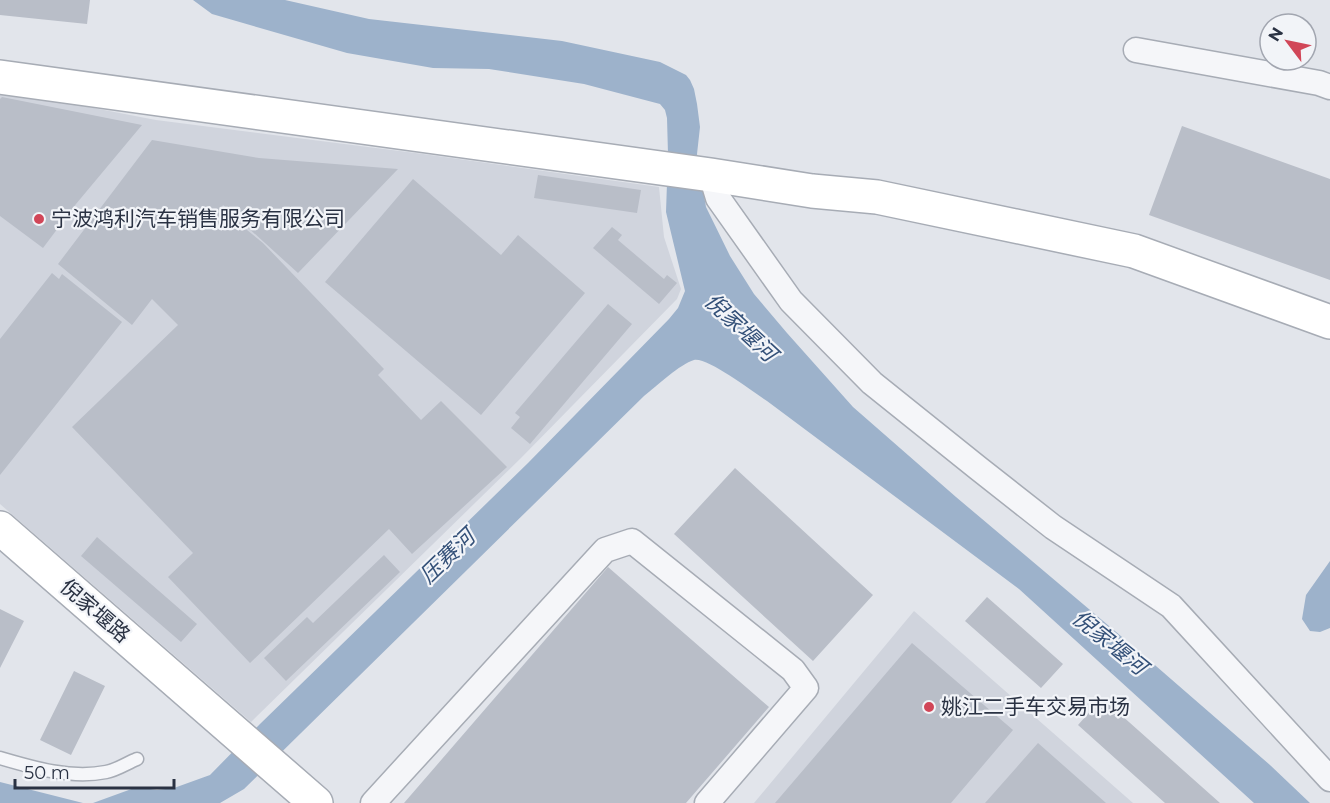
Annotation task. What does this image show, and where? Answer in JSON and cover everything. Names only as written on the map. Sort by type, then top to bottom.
[{"type":"street","points":[[1136,50],[1319,83],[1330,87]]},
{"type":"street","points":[[0,77],[812,191],[877,197],[1134,251],[1330,322]]},
{"type":"street","points":[[710,175],[718,198],[791,301],[872,382],[1053,527],[1171,606],[1330,779]]},
{"type":"street","name":"倪家堰路","points":[[0,528],[313,800]]},
{"type":"street","points":[[373,803],[604,550],[632,541],[793,670],[806,688],[707,803]]},
{"type":"lane","points":[[0,758],[34,768],[75,775],[108,772],[137,759]]},
{"type":"shaded area","points":[[0,90],[156,120],[659,187],[664,237],[681,289],[677,299],[521,458],[251,722],[0,504]]},
{"type":"shaded area","name":"姚江二手车交易市场","points":[[914,611],[1133,803],[754,803]]},
{"type":"water","points":[[193,0],[285,0],[369,19],[562,41],[660,62],[686,75],[694,89],[697,104],[700,127],[697,154],[706,207],[730,256],[754,294],[787,333],[853,407],[1141,653],[1270,765],[1310,803],[1254,803],[1019,589],[767,401],[720,370],[694,360],[675,371],[644,396],[244,789],[220,803],[93,803],[137,787],[157,790],[174,788],[210,775],[528,463],[669,319],[678,308],[685,291],[666,212],[667,118],[660,104],[584,84],[489,69],[433,68],[347,53],[212,14]]},
{"type":"water","points":[[1330,561],[1330,628],[1320,632],[1310,631],[1302,619],[1306,595]]},
{"type":"water","points":[[0,782],[83,803],[0,803]]},
{"type":"building","points":[[0,0],[90,0],[87,24],[0,15]]},
{"type":"building","name":"宁波鸿利汽车销售服务有限公司","points":[[2,97],[142,125],[76,204],[43,248],[0,216],[0,99]]},
{"type":"building","points":[[1182,126],[1330,179],[1330,280],[1149,215]]},
{"type":"building","points":[[152,140],[259,158],[398,169],[298,273],[223,205],[221,209],[263,243],[384,369],[378,375],[421,420],[441,401],[507,467],[412,554],[389,529],[250,663],[168,577],[193,553],[72,427],[178,325],[152,299],[132,325],[58,264]]},
{"type":"building","points":[[538,175],[641,190],[637,213],[534,198]]},
{"type":"building","points":[[413,179],[501,255],[518,235],[585,293],[481,415],[325,282]]},
{"type":"building","points":[[612,227],[622,235],[618,240],[664,279],[667,275],[677,283],[659,304],[593,248]]},
{"type":"building","points":[[52,273],[59,279],[62,274],[122,322],[0,475],[0,339]]},
{"type":"building","points":[[608,304],[632,324],[530,444],[511,428],[520,417],[515,413]]},
{"type":"building","points":[[735,468],[873,595],[813,661],[674,534]]},
{"type":"building","points":[[97,537],[197,624],[181,642],[81,556]]},
{"type":"building","points":[[384,555],[400,572],[286,681],[264,658],[307,617],[313,623]]},
{"type":"building","points":[[608,567],[769,707],[686,803],[404,803]]},
{"type":"building","points":[[987,597],[1063,664],[1041,688],[965,621]]},
{"type":"building","points":[[0,609],[24,621],[0,668]]},
{"type":"building","points":[[912,643],[1013,730],[951,803],[775,803]]},
{"type":"building","points":[[74,671],[105,686],[71,755],[40,740]]},
{"type":"building","points":[[1102,698],[1220,803],[1165,803],[1078,725]]},
{"type":"building","points":[[1038,743],[1106,803],[985,803]]},
{"type":"place","name":"宁波鸿利汽车销售服务有限公司","points":[[39,219]]},
{"type":"place","name":"姚江二手车交易市场","points":[[929,707]]},
{"type":"water label","name":"倪家堰河","points":[[741,327]]},
{"type":"water label","name":"压赛河","points":[[447,556]]},
{"type":"water label","name":"倪家堰河","points":[[1110,642]]}]
